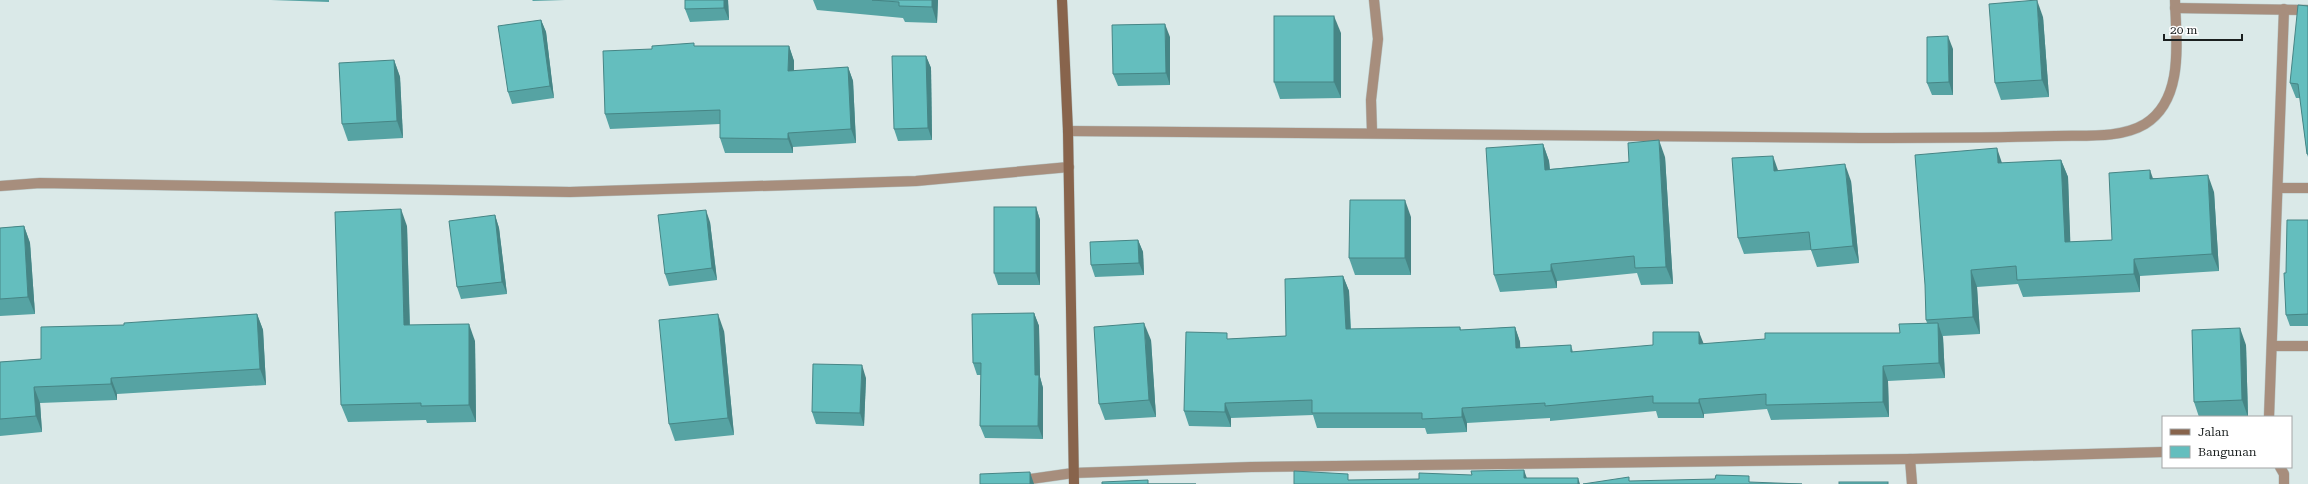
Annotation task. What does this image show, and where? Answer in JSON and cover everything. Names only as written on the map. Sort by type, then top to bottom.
[{"type":"street","points":[[1062,0],[1069,167],[1074,484]]},
{"type":"street","points":[[1372,132],[1371,100],[1378,39],[1374,0]]},
{"type":"street","points":[[1068,131],[1372,132],[1973,139],[2113,134],[2143,125],[2160,112],[2171,90],[2175,72],[2175,4],[2308,10]]},
{"type":"street","points":[[2269,416],[2279,188],[2284,9]]},
{"type":"street","points":[[0,186],[40,183],[570,192],[916,181],[1069,167]]},
{"type":"street","points":[[2279,188],[2308,188]]},
{"type":"street","points":[[2273,346],[2308,346]]},
{"type":"street","points":[[996,484],[1074,473],[1251,466],[1910,459],[2162,452]]},
{"type":"street","points":[[1910,459],[1912,484]]},
{"type":"street","points":[[2281,468],[2284,474],[2284,484]]},
{"type":"building","points":[[685,0],[724,0],[724,8],[685,9]]},
{"type":"building","points":[[872,0],[932,0],[932,7],[899,6],[899,2]]},
{"type":"building","points":[[2037,0],[2042,80],[1995,83],[1989,4]]},
{"type":"building","points":[[2298,5],[2308,6],[2308,154],[2298,84],[2290,83]]},
{"type":"building","points":[[1274,16],[1334,16],[1334,82],[1274,82]]},
{"type":"building","points":[[541,20],[550,86],[508,92],[498,26]]},
{"type":"building","points":[[1165,24],[1166,73],[1113,74],[1112,25]]},
{"type":"building","points":[[1948,36],[1949,82],[1927,83],[1927,37]]},
{"type":"building","points":[[694,43],[694,46],[789,46],[788,71],[848,67],[851,129],[788,133],[788,139],[720,138],[720,110],[605,114],[603,51],[652,49],[652,46]]},
{"type":"building","points":[[892,56],[926,56],[928,128],[894,129]]},
{"type":"building","points":[[394,60],[397,121],[342,124],[339,63]]},
{"type":"building","points":[[1659,140],[1666,267],[1635,268],[1634,256],[1551,264],[1551,271],[1494,275],[1486,148],[1543,144],[1545,170],[1629,162],[1628,143]]},
{"type":"building","points":[[1997,148],[1998,163],[2061,160],[2065,242],[2112,240],[2109,173],[2150,170],[2150,179],[2208,175],[2212,254],[2134,259],[2134,274],[2017,280],[2016,266],[1971,270],[1973,317],[1926,320],[1925,285],[1915,155]]},
{"type":"building","points":[[1773,156],[1774,171],[1845,164],[1853,246],[1811,250],[1809,232],[1738,238],[1732,158]]},
{"type":"building","points":[[1350,200],[1405,200],[1405,258],[1349,258]]},
{"type":"building","points":[[994,207],[1036,207],[1036,273],[994,273]]},
{"type":"building","points":[[401,209],[404,325],[469,324],[469,405],[421,406],[421,403],[341,405],[335,212]]},
{"type":"building","points":[[706,210],[712,268],[665,274],[658,215]]},
{"type":"building","points":[[495,215],[502,282],[457,287],[449,221]]},
{"type":"building","points":[[2287,220],[2308,220],[2308,314],[2286,315],[2284,273],[2286,273]]},
{"type":"building","points":[[24,226],[28,297],[0,299],[0,228]]},
{"type":"building","points":[[1138,240],[1139,263],[1091,265],[1090,242]]},
{"type":"building","points":[[1343,276],[1346,329],[1460,327],[1460,330],[1515,327],[1516,348],[1571,345],[1571,352],[1653,345],[1653,332],[1699,332],[1699,344],[1765,339],[1765,333],[1900,333],[1899,324],[1938,323],[1939,363],[1883,366],[1883,402],[1766,405],[1766,394],[1699,399],[1699,403],[1653,403],[1653,396],[1545,406],[1545,403],[1462,408],[1462,417],[1422,419],[1422,413],[1312,413],[1312,400],[1225,403],[1225,412],[1184,411],[1186,332],[1227,333],[1227,339],[1286,336],[1285,279]]},
{"type":"building","points":[[1034,313],[1035,375],[1039,375],[1038,426],[980,426],[981,363],[973,363],[972,314]]},
{"type":"building","points":[[257,314],[260,369],[111,378],[111,384],[34,387],[36,416],[0,419],[0,362],[41,359],[41,327],[124,325],[124,323]]},
{"type":"building","points":[[718,314],[728,418],[669,424],[659,320]]},
{"type":"building","points":[[1144,323],[1149,400],[1099,404],[1094,327]]},
{"type":"building","points":[[2240,328],[2242,400],[2194,402],[2192,330]]},
{"type":"building","points":[[813,364],[862,365],[860,413],[812,412]]},
{"type":"building","points":[[1524,470],[1524,478],[1578,478],[1578,484],[1294,484],[1294,471],[1348,474],[1348,480],[1419,479],[1419,473],[1472,475],[1471,471]]},
{"type":"building","points":[[1030,472],[1030,484],[980,484],[980,474]]},
{"type":"building","points":[[1716,475],[1749,476],[1749,482],[1802,484],[1583,484],[1629,477],[1629,481],[1715,479]]},
{"type":"building","points":[[1148,480],[1148,484],[1102,484],[1102,482]]},
{"type":"building","points":[[1839,482],[1888,482],[1888,484],[1839,484]]}]
